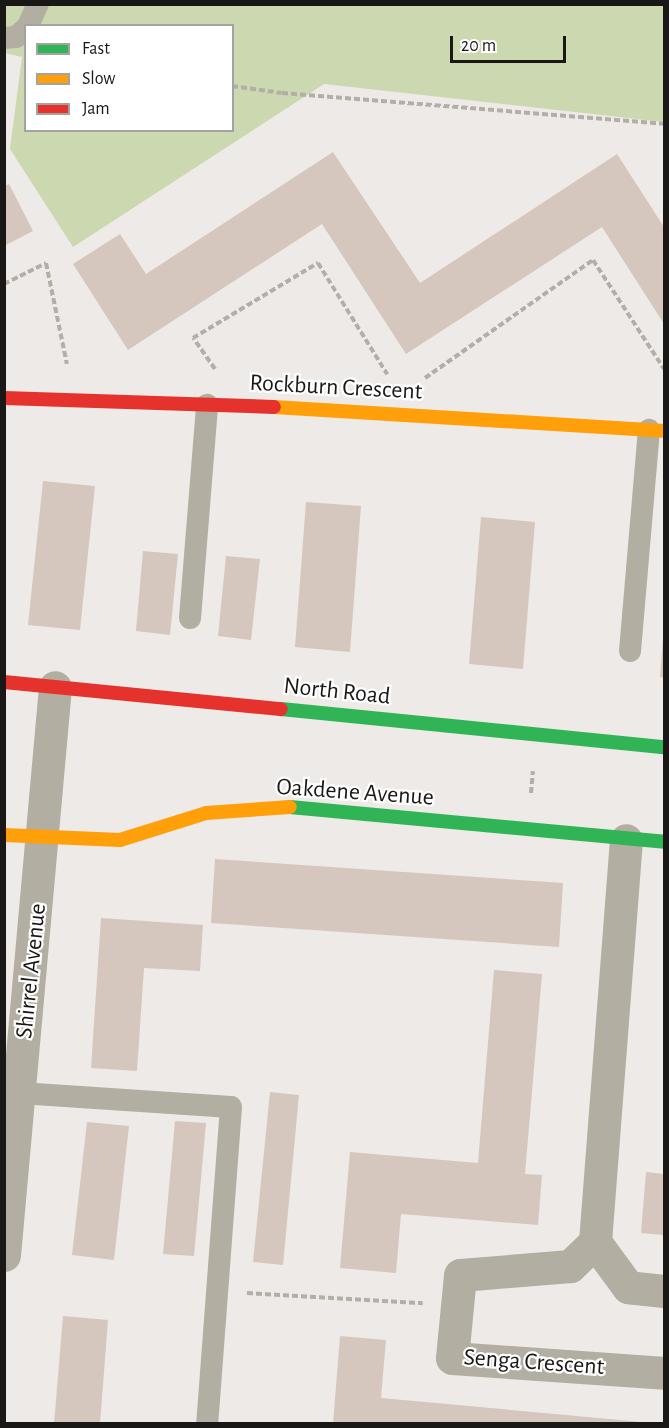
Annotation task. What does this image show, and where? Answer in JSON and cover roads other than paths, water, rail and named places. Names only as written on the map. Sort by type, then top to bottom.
[{"type":"street","name":"Rockburn Crescent","points":[[4,398],[378,411],[657,430]]},
{"type":"street","name":"North Road","points":[[4,682],[664,747]]},
{"type":"street","name":"Shirrel Avenue","points":[[4,1255],[45,837],[55,687]]},
{"type":"street","name":"Oakdene Avenue","points":[[4,836],[120,840],[206,813],[286,807],[664,842]]},
{"type":"street","points":[[626,840],[596,1242],[628,1287],[664,1291]]},
{"type":"street","name":"Senga Crescent","points":[[596,1242],[570,1266],[460,1275],[452,1358],[664,1373]]},
{"type":"lane","points":[[28,24],[38,4]]},
{"type":"lane","points":[[4,38],[16,37],[24,29]]},
{"type":"lane","points":[[190,618],[207,405]]},
{"type":"lane","points":[[630,651],[657,430]]},
{"type":"lane","points":[[20,1093],[231,1107],[207,1424]]}]
